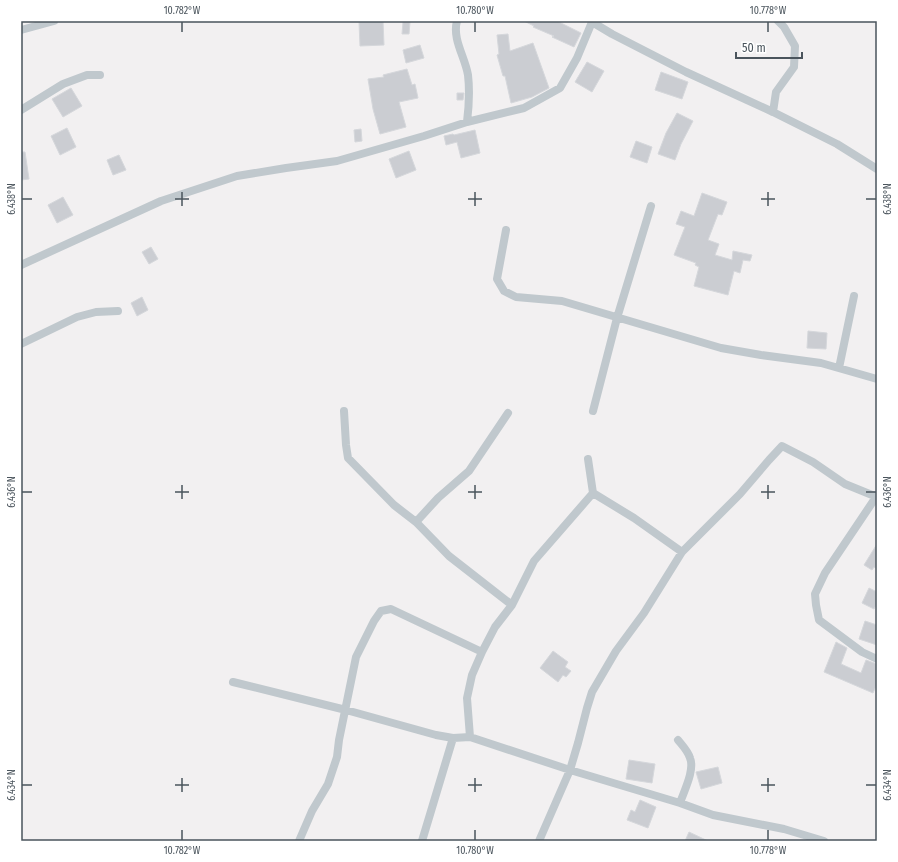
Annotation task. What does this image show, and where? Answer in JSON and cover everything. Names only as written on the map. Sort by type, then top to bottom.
[{"type":"street","points":[[21,30],[54,21]]},
{"type":"street","points":[[457,21],[456,36],[468,74],[470,96],[467,122]]},
{"type":"street","points":[[582,21],[591,23],[686,72],[773,112],[836,144],[877,169]]},
{"type":"street","points":[[773,112],[776,92],[794,67],[795,46],[784,27],[778,21]]},
{"type":"street","points":[[21,265],[161,201],[237,176],[337,161],[467,122],[524,108],[560,88],[577,58],[591,23]]},
{"type":"street","points":[[21,110],[63,84],[87,75],[100,75]]},
{"type":"street","points":[[593,411],[617,318],[651,206]]},
{"type":"street","points":[[506,230],[497,279],[504,291],[516,297],[562,301],[721,348],[821,363],[877,379]]},
{"type":"street","points":[[839,368],[854,296]]},
{"type":"street","points":[[21,344],[77,317],[96,312],[118,311]]},
{"type":"street","points":[[344,411],[348,458],[394,505],[416,522],[449,556],[512,605]]},
{"type":"street","points":[[416,522],[438,498],[469,471],[508,413]]},
{"type":"street","points":[[539,841],[570,770],[592,692],[616,651],[644,613],[682,552],[740,494],[768,460],[782,446],[813,462],[845,484],[877,497],[825,573],[815,594],[819,620],[862,652],[877,659]]},
{"type":"street","points":[[470,737],[467,698],[472,675],[495,627],[512,605],[534,561],[593,493],[588,459]]},
{"type":"street","points":[[593,493],[634,518],[682,552]]},
{"type":"street","points":[[299,841],[312,811],[328,784],[337,757],[339,740],[356,657],[374,621],[381,611],[391,609],[482,652]]},
{"type":"street","points":[[233,682],[346,710],[436,735],[453,738],[470,737],[570,770],[680,803],[713,815],[784,829],[824,841]]},
{"type":"street","points":[[422,841],[453,738]]},
{"type":"street","points":[[678,740],[690,756],[692,763],[680,803]]},
{"type":"building","points":[[383,21],[384,45],[360,46],[359,22]]},
{"type":"building","points":[[524,21],[557,21],[581,33],[574,47],[552,37],[554,36],[533,27],[534,26]]},
{"type":"building","points":[[403,22],[410,22],[409,34],[402,34]]},
{"type":"building","points":[[508,34],[510,51],[533,43],[549,88],[532,97],[511,103],[505,76],[503,76],[497,55],[499,54],[497,35]]},
{"type":"building","points":[[420,45],[424,58],[406,63],[403,50]]},
{"type":"building","points":[[587,62],[604,71],[592,92],[575,82]]},
{"type":"building","points":[[407,69],[412,85],[415,84],[418,98],[399,102],[406,127],[380,134],[373,109],[368,79],[384,77],[383,75]]},
{"type":"building","points":[[661,72],[688,82],[682,99],[655,90]]},
{"type":"building","points":[[71,88],[82,106],[63,117],[52,99]]},
{"type":"building","points":[[457,93],[464,93],[463,100],[457,100]]},
{"type":"building","points":[[677,113],[693,121],[681,144],[675,160],[658,154],[666,133]]},
{"type":"building","points":[[67,128],[76,147],[60,155],[51,136]]},
{"type":"building","points":[[361,129],[362,141],[355,142],[354,130]]},
{"type":"building","points":[[475,130],[480,153],[461,158],[457,142],[446,145],[444,136]]},
{"type":"building","points":[[636,141],[652,147],[647,163],[630,157]]},
{"type":"building","points":[[409,151],[416,170],[396,178],[389,159]]},
{"type":"building","points":[[21,152],[25,152],[29,179],[21,180]]},
{"type":"building","points":[[119,155],[126,170],[113,175],[107,160]]},
{"type":"building","points":[[702,193],[727,202],[722,215],[718,214],[708,240],[719,244],[715,255],[732,260],[733,251],[752,255],[750,261],[743,260],[740,273],[734,271],[728,295],[694,286],[699,267],[695,265],[696,263],[674,255],[685,227],[676,224],[681,211],[694,216]]},
{"type":"building","points":[[63,197],[73,215],[57,223],[48,205]]},
{"type":"building","points":[[151,247],[158,259],[149,264],[142,252]]},
{"type":"building","points":[[142,297],[148,310],[137,316],[131,303]]},
{"type":"building","points":[[808,331],[827,333],[826,349],[807,348]]},
{"type":"building","points":[[877,544],[877,569],[874,567],[872,570],[864,565]]},
{"type":"building","points":[[869,588],[877,592],[877,604],[874,609],[862,603]]},
{"type":"building","points":[[865,621],[877,625],[877,645],[859,639]]},
{"type":"building","points":[[836,642],[847,648],[841,664],[861,673],[866,660],[877,664],[877,684],[873,693],[824,672]]},
{"type":"building","points":[[553,651],[568,662],[565,667],[571,671],[566,677],[563,675],[558,682],[540,668]]},
{"type":"building","points":[[629,760],[655,764],[652,783],[626,779]]},
{"type":"building","points":[[718,767],[722,783],[701,789],[696,772]]},
{"type":"building","points":[[640,800],[656,807],[648,828],[627,820],[631,810],[635,812]]},
{"type":"building","points":[[689,832],[708,841],[685,841]]}]
